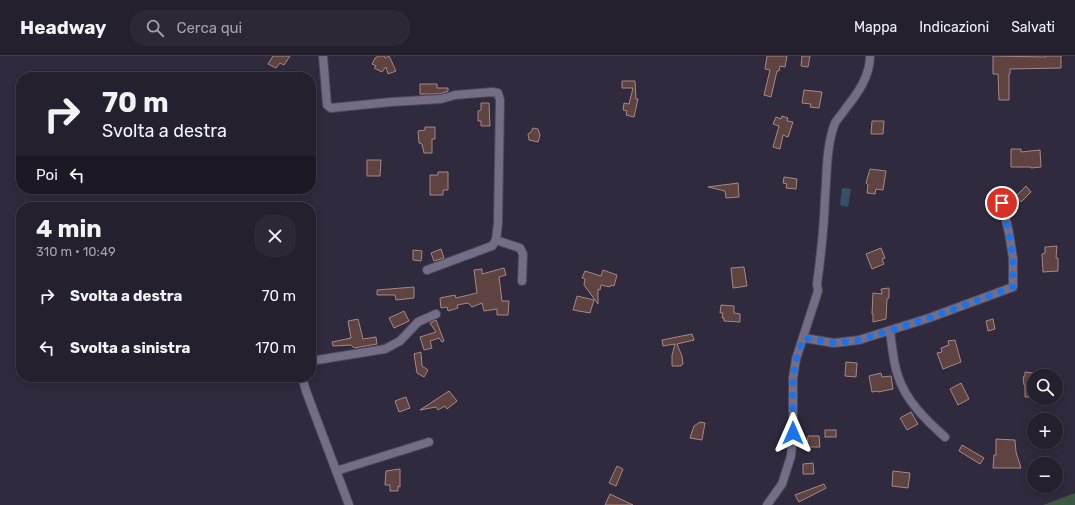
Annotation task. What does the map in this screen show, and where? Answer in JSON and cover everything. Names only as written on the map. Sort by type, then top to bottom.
[{"type":"street","points":[[323,56],[327,105],[331,108],[441,99],[455,95],[492,92],[498,93],[500,100],[498,223],[496,240],[492,246],[427,270]]},
{"type":"street","points":[[767,505],[782,484],[791,456],[793,433],[793,378],[796,359],[818,291],[817,284],[824,230],[826,170],[830,146],[836,122],[863,83],[870,61],[870,56]]},
{"type":"street","points":[[804,338],[834,343],[860,340],[929,318],[1013,287],[1013,258],[1002,203]]},
{"type":"street","points":[[496,240],[520,248],[523,254],[522,281]]},
{"type":"street","points":[[316,360],[385,349],[400,341],[418,322],[436,314]]},
{"type":"street","points":[[890,330],[897,375],[903,390],[925,419],[945,437]]},
{"type":"street","points":[[303,382],[349,505]]},
{"type":"street","points":[[336,471],[429,442]]},
{"type":"green space","points":[[1075,493],[1075,505],[1043,505]]},
{"type":"water","points":[[842,188],[851,189],[848,207],[840,205]]},
{"type":"building","points":[[273,56],[290,56],[284,65],[280,63],[276,68],[268,64]]},
{"type":"building","points":[[384,56],[385,58],[389,56],[396,71],[388,74],[386,67],[382,72],[374,68],[376,66],[372,64],[375,58]]},
{"type":"building","points":[[767,56],[787,56],[785,67],[780,66],[779,71],[777,71],[771,97],[764,95],[770,70],[765,69]]},
{"type":"building","points":[[802,56],[810,56],[808,67],[801,66]]},
{"type":"building","points":[[993,56],[1061,56],[1061,68],[1010,69],[1009,100],[999,100],[998,74],[993,74]]},
{"type":"building","points":[[622,81],[635,81],[636,99],[638,99],[634,117],[626,115],[627,111],[623,110],[624,103],[629,104],[633,88],[622,88]]},
{"type":"building","points":[[420,84],[437,84],[437,88],[448,88],[448,91],[440,94],[420,94]]},
{"type":"building","points":[[804,90],[822,92],[819,108],[810,107],[811,104],[802,103]]},
{"type":"building","points":[[481,103],[489,103],[490,126],[481,126],[481,121],[478,121],[478,111],[481,110]]},
{"type":"building","points":[[782,116],[788,118],[787,121],[793,122],[788,137],[783,135],[780,149],[773,147],[779,126],[773,124],[776,117],[781,119]]},
{"type":"building","points":[[872,121],[884,121],[883,134],[871,134]]},
{"type":"building","points":[[425,127],[435,127],[435,139],[432,139],[432,153],[424,153],[422,144],[419,143],[418,131],[425,130]]},
{"type":"building","points":[[533,128],[538,129],[540,135],[538,142],[529,140],[528,134]]},
{"type":"building","points":[[1011,149],[1021,149],[1021,152],[1040,150],[1041,167],[1011,167]]},
{"type":"building","points":[[367,160],[381,160],[380,176],[367,176]]},
{"type":"building","points":[[870,169],[886,171],[883,190],[876,189],[875,194],[867,193],[868,185],[866,183]]},
{"type":"building","points":[[438,172],[448,172],[448,190],[443,190],[443,195],[430,195],[430,175],[438,175]]},
{"type":"building","points":[[784,177],[797,179],[796,189],[786,188],[787,184],[783,183]]},
{"type":"building","points":[[738,183],[739,197],[726,198],[725,191],[708,187]]},
{"type":"building","points":[[1026,186],[1031,192],[1021,202],[1016,196]]},
{"type":"building","points":[[1057,246],[1056,258],[1058,258],[1058,271],[1043,272],[1042,254],[1045,253],[1045,247]]},
{"type":"building","points":[[881,248],[885,258],[882,259],[884,264],[872,269],[866,254]]},
{"type":"building","points":[[441,249],[444,258],[434,261],[431,253]]},
{"type":"building","points":[[413,250],[422,251],[421,261],[413,260]]},
{"type":"building","points":[[744,267],[747,286],[733,288],[731,268]]},
{"type":"building","points":[[504,268],[506,275],[499,277],[502,301],[509,301],[508,315],[497,315],[497,309],[484,311],[482,303],[472,307],[468,303],[457,305],[458,308],[448,311],[447,307],[441,308],[440,298],[455,295],[456,298],[477,293],[474,270],[482,269],[482,274]]},
{"type":"building","points":[[603,270],[617,275],[614,286],[611,285],[610,287],[601,285],[600,290],[598,289],[598,304],[584,285],[585,279],[582,278],[585,271],[601,276]]},
{"type":"building","points":[[414,287],[414,298],[396,300],[395,295],[377,295],[377,290]]},
{"type":"building","points":[[889,288],[886,319],[873,322],[873,293],[882,294],[881,289]]},
{"type":"building","points":[[577,296],[594,300],[590,313],[573,310]]},
{"type":"building","points":[[721,305],[734,306],[734,313],[740,314],[740,322],[724,321],[724,318],[722,318],[723,313],[720,313]]},
{"type":"building","points":[[404,311],[409,321],[394,328],[389,318]]},
{"type":"building","points":[[358,319],[363,339],[376,337],[377,344],[354,348],[351,345],[333,346],[332,342],[351,338],[348,321]]},
{"type":"building","points":[[993,319],[995,329],[988,331],[986,321]]},
{"type":"building","points":[[436,320],[444,341],[442,342],[439,338],[430,341],[432,348],[424,350],[420,337],[436,332],[430,323]]},
{"type":"building","points":[[692,334],[694,340],[677,344],[682,356],[683,364],[681,366],[672,366],[672,355],[675,344],[663,346],[662,340]]},
{"type":"building","points":[[955,340],[961,362],[943,369],[937,353],[942,352],[941,348],[949,345],[948,341]]},
{"type":"building","points":[[421,352],[422,366],[428,370],[424,377],[417,373],[414,354]]},
{"type":"building","points":[[846,362],[857,363],[856,377],[845,376]]},
{"type":"building","points":[[1025,372],[1027,372],[1027,397],[1025,397],[1023,377],[1025,376]]},
{"type":"building","points":[[881,373],[882,377],[891,376],[893,389],[872,392],[869,376]]},
{"type":"building","points":[[961,383],[969,399],[958,405],[950,389]]},
{"type":"building","points":[[449,391],[457,401],[447,409],[445,406],[438,410],[436,407],[420,410]]},
{"type":"building","points":[[406,397],[410,408],[399,412],[395,401]]},
{"type":"building","points":[[911,412],[918,424],[907,430],[900,418]]},
{"type":"building","points":[[700,422],[705,423],[702,440],[690,438],[694,426]]},
{"type":"building","points":[[825,430],[836,430],[836,437],[825,437]]},
{"type":"building","points":[[808,436],[819,436],[820,447],[807,447]]},
{"type":"building","points":[[996,439],[1015,440],[1016,452],[1021,468],[993,468],[994,455],[996,455]]},
{"type":"building","points":[[962,445],[984,458],[980,464],[959,451]]},
{"type":"building","points":[[813,463],[814,474],[803,474],[803,464]]},
{"type":"building","points":[[617,466],[623,469],[616,486],[609,483]]},
{"type":"building","points":[[400,469],[400,487],[398,486],[398,491],[390,491],[390,485],[385,485],[386,471]]},
{"type":"building","points":[[893,471],[910,473],[908,488],[892,486]]},
{"type":"building","points":[[824,484],[826,488],[799,502],[795,495]]},
{"type":"building","points":[[610,494],[633,505],[605,505]]},
{"type":"route","points":[[793,433],[793,378],[796,359],[804,338],[834,343],[860,340],[929,318],[1013,287],[1013,258],[1002,203]]}]
